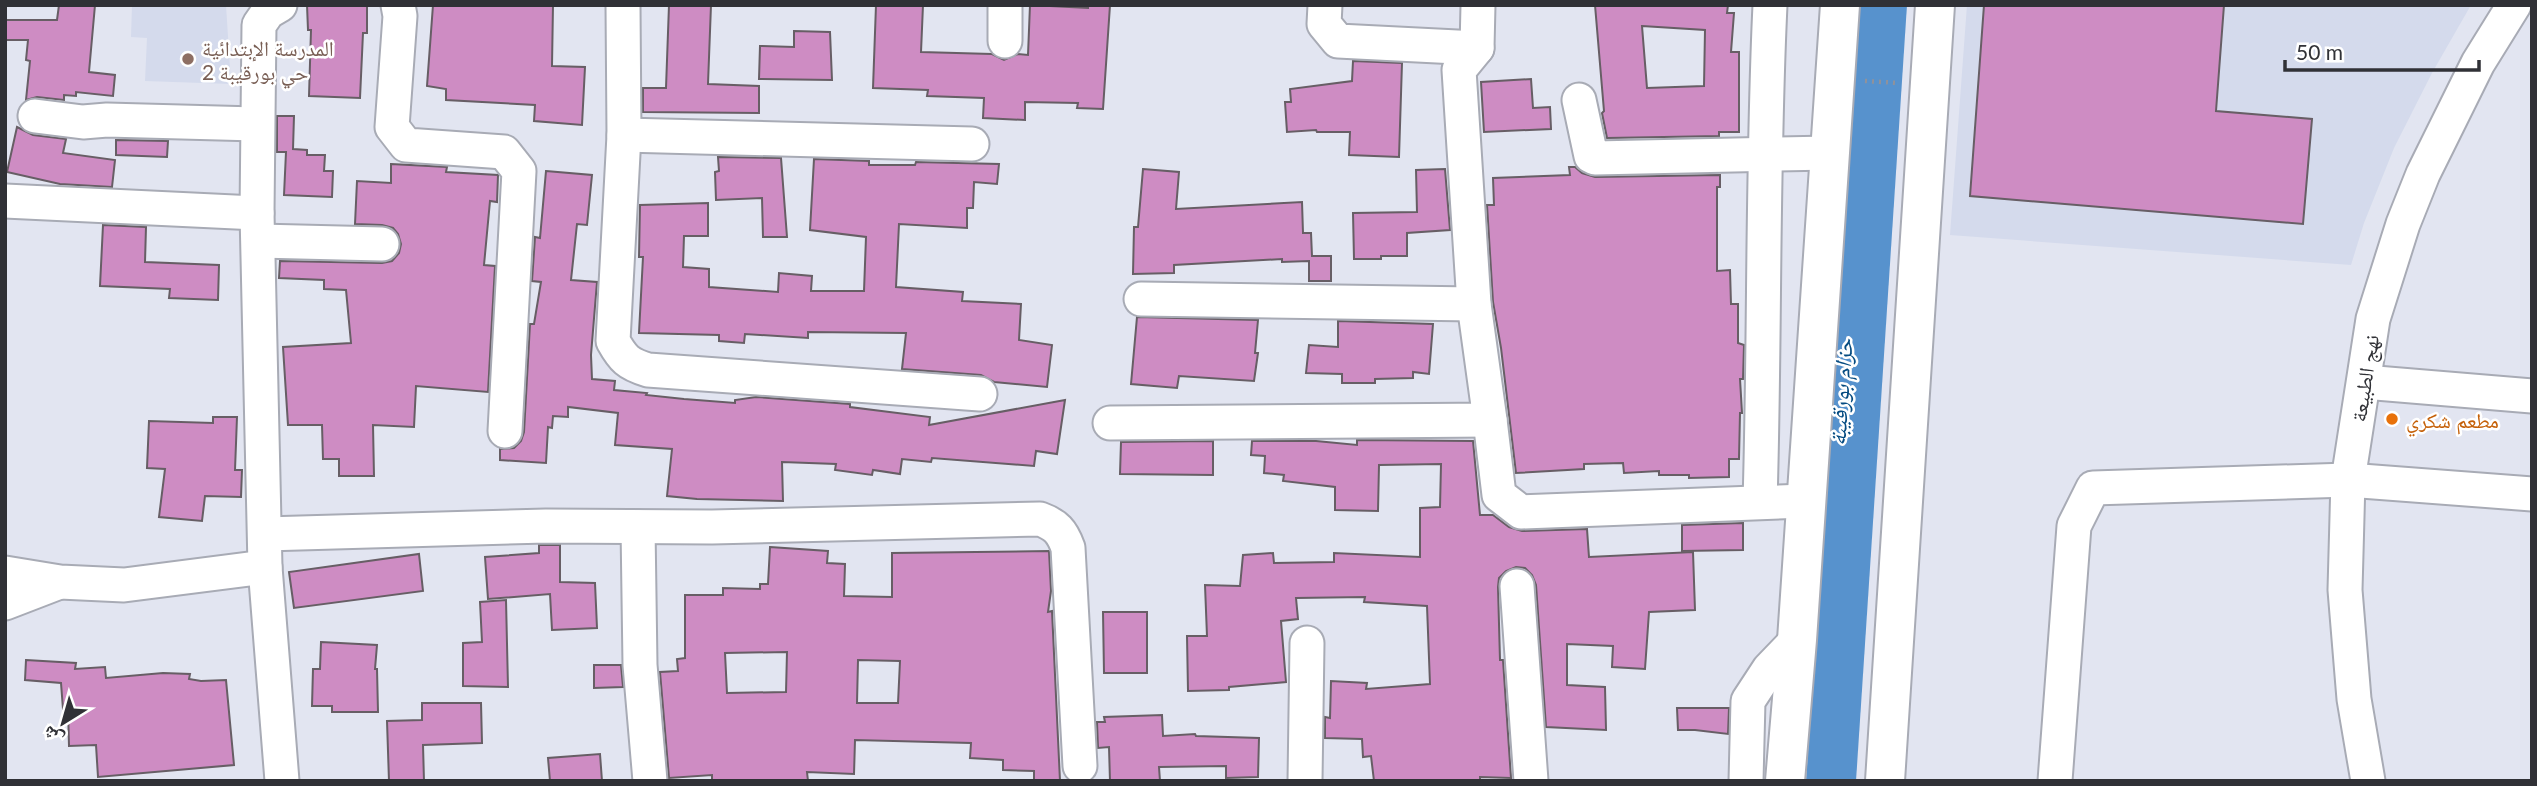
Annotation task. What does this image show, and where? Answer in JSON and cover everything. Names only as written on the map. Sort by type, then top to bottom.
[{"type":"highway","points":[[1785,781],[1840,5]]},
{"type":"highway","points":[[1885,781],[1935,5]]},
{"type":"street","points":[[280,5],[268,12],[259,25],[257,124],[265,550],[282,781]]},
{"type":"street","points":[[398,5],[400,16],[392,127],[406,145],[504,152],[519,171],[505,431]]},
{"type":"street","points":[[624,5],[624,135],[613,341],[620,354],[631,365],[648,370],[980,394]]},
{"type":"street","points":[[1004,5],[1005,41]]},
{"type":"street","points":[[1325,5],[1324,24],[1338,41],[1477,48]]},
{"type":"street","points":[[1478,5],[1477,48],[1460,70],[1474,304],[1499,495],[1521,512],[1805,501]]},
{"type":"street","points":[[1760,502],[1764,155],[1770,5]]},
{"type":"street","name":"نهج الطبيعة","points":[[2368,781],[2354,699],[2345,590],[2348,480],[2373,319],[2403,224],[2423,174],[2484,54],[2514,5]]},
{"type":"street","points":[[1579,100],[1591,156],[1595,158],[1830,153]]},
{"type":"street","points":[[34,117],[83,122],[107,120],[257,124]]},
{"type":"street","points":[[624,135],[972,144]]},
{"type":"street","points":[[5,201],[258,227],[382,244]]},
{"type":"street","points":[[1141,299],[1474,304]]},
{"type":"street","points":[[2364,382],[2532,396]]},
{"type":"street","points":[[1110,423],[1490,420]]},
{"type":"street","points":[[2055,781],[2074,526],[2093,488],[2348,480],[2532,494]]},
{"type":"street","points":[[5,573],[60,582],[124,585],[265,550],[547,526],[638,527],[1040,519],[1054,525],[1062,533],[1068,548],[1080,766]]},
{"type":"street","points":[[638,527],[640,665],[650,781]]},
{"type":"street","points":[[5,603],[60,582]]},
{"type":"street","points":[[1517,586],[1531,781]]},
{"type":"street","points":[[1746,781],[1748,702],[1769,669],[1797,640]]},
{"type":"street","points":[[1305,781],[1307,643]]},
{"type":"path","points":[[1852,80],[1903,83]]},
{"type":"shaded area","name":"المدرسة الإبتدائية حي بورقيبة 2","points":[[132,5],[226,5],[231,84],[145,81],[147,38],[131,37]]},
{"type":"shaded area","points":[[1967,5],[2471,5],[2394,148],[2364,223],[2351,265],[1950,235]]},
{"type":"water","name":"حزام بورقيبة","points":[[1858,5],[1907,5],[1856,781],[1806,781]]},
{"type":"building","points":[[59,5],[95,5],[89,72],[115,75],[113,96],[76,92],[76,96],[64,95],[64,100],[37,97],[26,100],[30,61],[26,60],[28,40],[5,40],[5,20],[57,20]]},
{"type":"building","points":[[307,5],[367,5],[367,33],[363,33],[360,98],[309,96],[311,30],[308,30]]},
{"type":"building","points":[[433,5],[553,5],[552,66],[585,67],[582,125],[534,121],[535,105],[446,100],[446,89],[427,86]]},
{"type":"building","points":[[669,5],[711,5],[708,84],[759,86],[759,113],[643,112],[643,88],[666,88]]},
{"type":"building","points":[[876,5],[923,5],[921,52],[992,54],[1004,60],[1018,54],[1028,55],[1030,5],[1088,8],[1088,5],[1110,5],[1103,109],[1077,108],[1078,103],[1025,102],[1025,120],[983,118],[984,98],[927,96],[928,90],[873,88]]},
{"type":"building","points":[[1595,5],[1728,5],[1727,13],[1734,13],[1731,52],[1739,52],[1739,132],[1719,132],[1719,136],[1607,138],[1602,113],[1604,111]],"holes":[[[1642,26],[1705,30],[1704,86],[1647,88]]]},
{"type":"building","points":[[1984,5],[2224,5],[2216,111],[2312,119],[2303,224],[1970,196]]},
{"type":"building","points":[[794,31],[830,32],[832,80],[759,79],[760,46],[794,47]]},
{"type":"building","points":[[1353,61],[1402,63],[1399,157],[1349,155],[1350,132],[1287,132],[1285,102],[1291,102],[1290,89],[1352,81]]},
{"type":"building","points":[[1531,79],[1533,108],[1550,107],[1551,129],[1484,132],[1481,82]]},
{"type":"building","points":[[277,116],[294,116],[293,149],[307,150],[307,155],[325,155],[324,171],[333,171],[332,197],[284,195],[286,152],[277,152]]},
{"type":"building","points":[[17,127],[33,135],[66,139],[63,153],[115,160],[112,187],[60,184],[7,172]]},
{"type":"building","points":[[116,140],[168,141],[167,157],[116,155]]},
{"type":"building","points":[[718,157],[781,158],[787,237],[763,237],[762,198],[716,200],[715,172],[719,171]]},
{"type":"building","points":[[814,159],[869,161],[869,165],[915,165],[916,162],[999,164],[997,184],[974,182],[973,208],[967,208],[967,228],[899,224],[896,287],[963,292],[962,301],[1021,304],[1019,340],[1052,345],[1047,387],[994,382],[981,375],[902,369],[906,333],[808,332],[808,338],[745,334],[744,343],[719,341],[719,335],[639,333],[643,257],[639,257],[640,205],[708,203],[708,236],[684,236],[683,267],[709,269],[709,287],[778,292],[779,273],[812,276],[811,291],[864,291],[866,237],[810,230]]},
{"type":"building","points":[[391,164],[447,167],[446,172],[498,175],[497,202],[490,201],[484,265],[495,266],[488,392],[416,386],[414,427],[373,425],[374,476],[339,476],[339,459],[323,459],[322,425],[288,425],[283,347],[351,343],[346,290],[324,289],[324,280],[279,278],[280,261],[392,261],[399,253],[401,244],[393,228],[355,224],[357,181],[391,183]]},
{"type":"building","points":[[1569,167],[1575,167],[1582,173],[1595,177],[1720,175],[1720,187],[1717,187],[1717,271],[1730,270],[1731,304],[1738,304],[1738,343],[1744,345],[1743,379],[1740,379],[1742,413],[1739,459],[1729,459],[1729,477],[1689,478],[1689,475],[1659,475],[1659,471],[1624,473],[1623,463],[1584,464],[1584,469],[1516,473],[1493,302],[1487,205],[1494,205],[1493,178],[1570,175]]},
{"type":"building","points":[[1143,169],[1179,172],[1176,209],[1302,202],[1303,233],[1311,233],[1312,256],[1331,256],[1331,281],[1309,281],[1309,261],[1282,262],[1282,259],[1174,265],[1174,273],[1133,274],[1134,227],[1138,227]]},
{"type":"building","points":[[1445,169],[1450,230],[1407,233],[1407,256],[1354,259],[1353,213],[1417,212],[1416,170]]},
{"type":"building","points":[[546,171],[592,175],[587,225],[577,224],[571,280],[597,282],[591,355],[592,379],[615,381],[614,390],[684,399],[735,403],[735,400],[756,397],[850,404],[850,407],[930,417],[929,425],[1065,400],[1057,454],[1036,451],[1034,466],[932,458],[931,462],[902,459],[900,474],[873,470],[872,475],[835,470],[836,464],[782,462],[783,501],[697,499],[667,496],[672,449],[615,445],[618,413],[568,407],[568,417],[553,416],[552,428],[548,427],[546,463],[500,460],[500,449],[514,448],[521,441],[524,432],[530,324],[534,324],[541,282],[532,281],[535,237],[540,238]]},
{"type":"building","points":[[103,225],[146,227],[145,262],[219,265],[218,300],[169,298],[170,289],[100,286]]},
{"type":"building","points":[[1137,317],[1258,320],[1255,353],[1258,353],[1254,381],[1179,376],[1177,388],[1131,384]]},
{"type":"building","points":[[1338,321],[1433,324],[1429,374],[1413,372],[1413,378],[1375,379],[1375,383],[1342,383],[1342,374],[1306,373],[1309,345],[1338,347]]},
{"type":"building","points":[[213,417],[237,417],[235,470],[242,470],[241,497],[205,496],[202,521],[159,517],[165,469],[147,468],[149,421],[213,423]]},
{"type":"building","points":[[1357,440],[1473,441],[1480,515],[1493,515],[1509,527],[1522,531],[1587,529],[1589,557],[1693,552],[1695,610],[1649,612],[1645,669],[1612,667],[1613,646],[1567,644],[1567,685],[1605,687],[1606,730],[1546,727],[1536,585],[1525,568],[1516,567],[1499,578],[1498,587],[1500,660],[1503,660],[1511,778],[1480,777],[1480,781],[1374,781],[1371,756],[1363,757],[1362,739],[1325,738],[1325,717],[1330,718],[1331,681],[1367,683],[1366,689],[1430,684],[1427,606],[1364,602],[1365,597],[1296,598],[1298,619],[1281,621],[1286,682],[1229,687],[1229,690],[1188,691],[1187,636],[1207,636],[1205,585],[1240,586],[1243,555],[1273,553],[1274,563],[1334,562],[1334,553],[1420,557],[1420,508],[1440,507],[1441,464],[1379,465],[1378,511],[1335,510],[1335,487],[1283,481],[1284,475],[1264,473],[1265,456],[1251,455],[1252,441],[1316,441],[1357,445]]},
{"type":"building","points":[[1213,441],[1213,475],[1120,474],[1121,442]]},
{"type":"building","points":[[1743,523],[1743,550],[1682,551],[1682,525]]},
{"type":"building","points":[[539,545],[560,545],[560,582],[595,583],[597,628],[552,630],[550,594],[488,599],[485,557],[539,553]]},
{"type":"building","points":[[770,547],[828,551],[827,563],[845,564],[844,596],[892,597],[892,553],[1049,551],[1051,591],[1048,612],[1052,611],[1060,781],[1034,781],[1034,771],[1003,770],[1003,760],[970,758],[971,743],[855,740],[854,774],[807,772],[808,781],[712,781],[712,775],[669,778],[660,672],[678,671],[677,659],[685,658],[685,595],[723,595],[723,588],[760,589],[760,584],[768,584]],"holes":[[[787,652],[786,692],[727,693],[725,653]],[[858,660],[900,661],[898,703],[857,703]]]},
{"type":"building","points":[[419,554],[423,591],[294,608],[289,572]]},
{"type":"building","points":[[506,600],[508,687],[463,686],[463,643],[482,642],[480,602]]},
{"type":"building","points":[[1103,612],[1147,612],[1147,673],[1104,673]]},
{"type":"building","points":[[321,642],[377,645],[375,669],[378,712],[332,712],[332,706],[312,706],[313,669],[320,669]]},
{"type":"building","points":[[26,660],[76,663],[75,669],[105,667],[106,678],[163,673],[190,674],[189,679],[201,681],[226,680],[234,765],[98,777],[96,745],[69,746],[68,708],[63,709],[61,683],[25,680]]},
{"type":"building","points":[[594,665],[621,665],[623,687],[594,688]]},
{"type":"building","points":[[422,703],[481,703],[482,743],[423,745],[424,781],[389,781],[387,721],[422,720]]},
{"type":"building","points":[[1677,708],[1729,708],[1728,734],[1678,730]]},
{"type":"building","points":[[1162,715],[1163,736],[1195,734],[1259,738],[1258,777],[1226,778],[1226,766],[1159,767],[1160,781],[1110,781],[1109,747],[1098,748],[1097,722],[1105,722],[1104,717]]},
{"type":"building","points":[[600,754],[602,781],[550,781],[548,758]]},
{"type":"place","name":"المدرسة الإبتدائية حي بورقيبة 2","points":[[188,59]]},
{"type":"place","name":"مطعم شكري","points":[[2392,419]]}]
